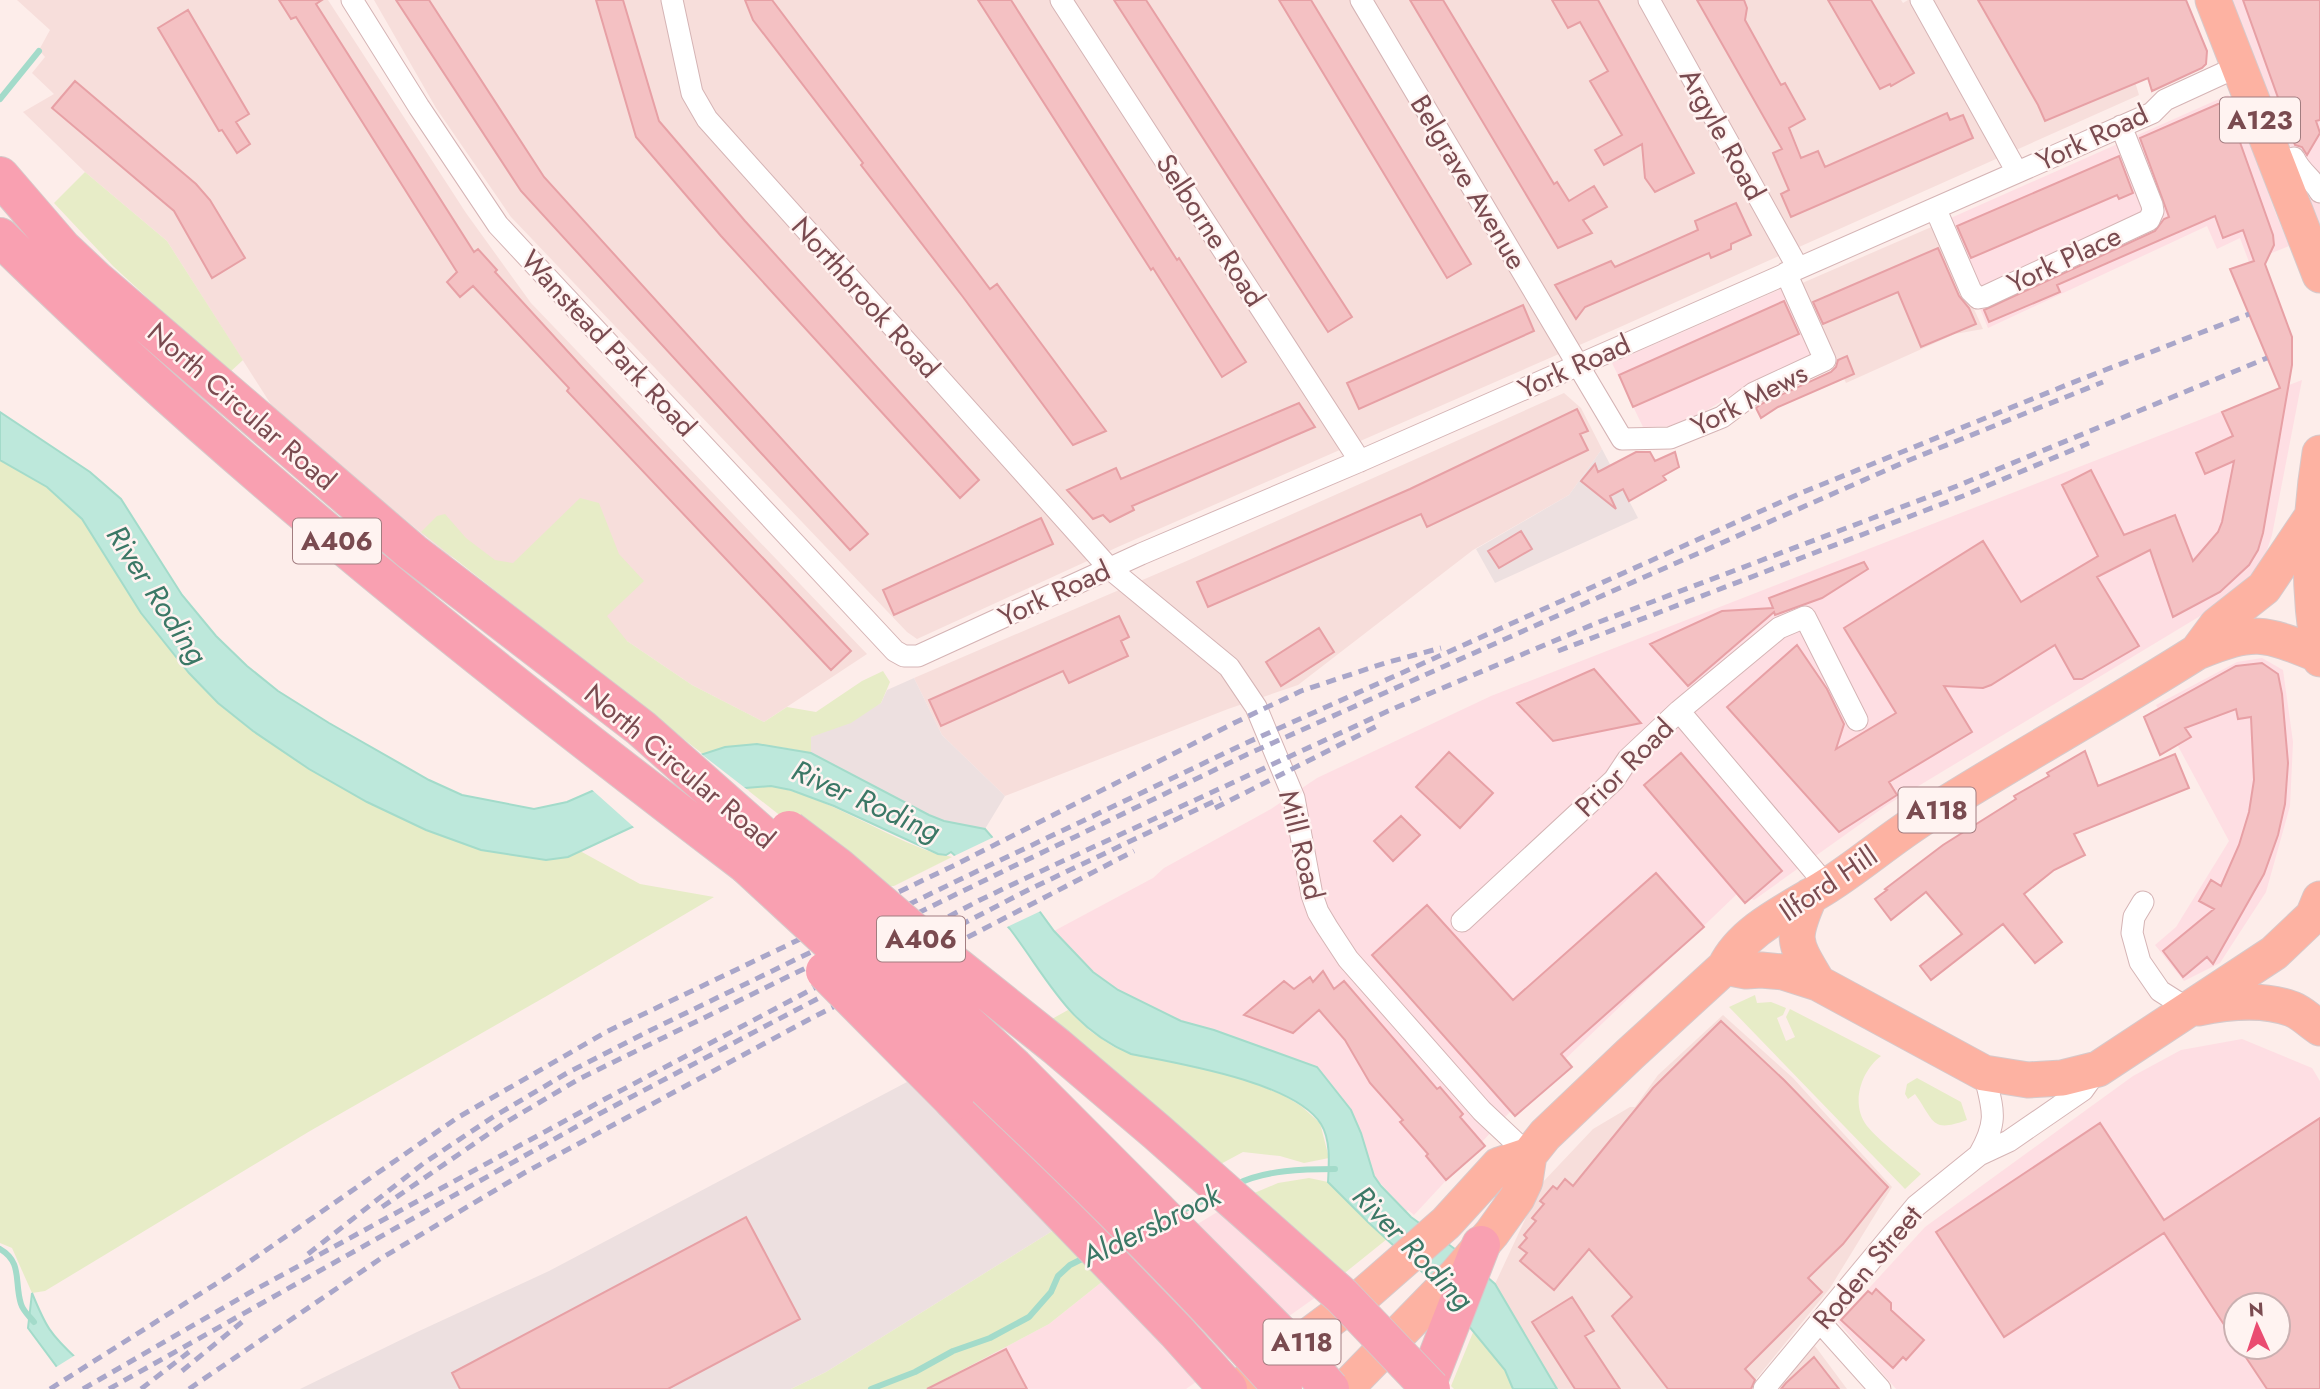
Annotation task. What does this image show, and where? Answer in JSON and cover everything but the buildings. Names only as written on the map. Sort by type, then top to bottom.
[{"type":"highway","name":"North Circular Road","points":[[0,176],[62,247],[84,294],[225,445],[387,583],[614,763],[747,864],[984,1084],[1118,1213],[1283,1389]]},
{"type":"highway","name":"North Circular Road","points":[[0,237],[84,294],[641,728],[770,842],[1014,1067],[1291,1345],[1330,1389]]},
{"type":"highway","name":"A406","points":[[641,728],[755,805],[838,867],[922,939],[1056,1046],[1432,1378],[1481,1245]]},
{"type":"highway","name":"A406","points":[[614,763],[674,830],[761,907],[912,1058],[1176,1331],[1228,1389]]},
{"type":"highway","name":"A118","points":[[1273,1389],[1294,1374],[1312,1367],[1323,1369],[1343,1389]]},
{"type":"main road","name":"A123","points":[[2213,0],[2320,275]]},
{"type":"main road","points":[[2320,453],[2313,515],[2313,595],[2320,656]]},
{"type":"main road","name":"Ilford Hill","points":[[1343,1389],[1456,1275],[1481,1245],[1517,1198],[1525,1181],[1529,1155],[1545,1135],[1725,967],[1732,951],[1786,909],[1818,891],[1921,820],[2197,652],[2217,625],[2264,588],[2313,515]]},
{"type":"main road","name":"A118","points":[[2197,652],[2231,638],[2254,635],[2276,638],[2320,656]]},
{"type":"main road","points":[[1818,891],[1797,925],[1796,937],[1798,951],[1818,983]]},
{"type":"main road","points":[[1725,967],[1746,971],[1783,972],[1818,983],[1969,1065],[2028,1080],[2062,1078],[2098,1069],[2274,953],[2313,916],[2320,899]]},
{"type":"main road","points":[[2190,1010],[2236,1002],[2265,1003],[2294,1010],[2320,1028]]},
{"type":"main road","name":"Ilford Hill","points":[[1237,1389],[1366,1293],[1446,1223],[1499,1165],[1529,1155]]},
{"type":"street","name":"Wanstead Park Road","points":[[352,0],[426,118],[498,225],[895,651],[904,656]]},
{"type":"street","name":"Northbrook Road","points":[[672,0],[692,93],[707,119],[1109,568]]},
{"type":"street","name":"Selborne Road","points":[[1061,0],[1360,461]]},
{"type":"street","name":"Belgrave Avenue","points":[[1361,0],[1578,365]]},
{"type":"street","name":"Argyle Road","points":[[1648,0],[1792,271]]},
{"type":"street","points":[[1921,0],[2017,172]]},
{"type":"street","name":"York Road","points":[[904,656],[918,656],[1109,568],[1936,210],[2152,113],[2165,100],[2239,66]]},
{"type":"street","name":"York Place","points":[[1936,210],[1971,291],[1978,298],[1984,297],[2149,220],[2153,211],[2152,205],[2121,126]]},
{"type":"street","points":[[2294,158],[2297,166],[2318,183]]},
{"type":"street","name":"York Mews","points":[[1578,365],[1622,439],[1670,439],[1722,417],[1754,393],[1825,360],[1792,271]]},
{"type":"street","name":"Mill Road","points":[[1109,568],[1212,651],[1234,675],[1256,707],[1294,798],[1312,895],[1327,927],[1348,959],[1410,1030],[1482,1111],[1529,1155]]},
{"type":"street","points":[[1679,711],[1779,628],[1805,617],[1857,720]]},
{"type":"street","name":"Prior Road","points":[[1462,921],[1614,780],[1628,759],[1679,711],[1818,891]]},
{"type":"street","points":[[2143,902],[2134,918],[2132,933],[2140,962],[2160,991],[2190,1010]]},
{"type":"street","name":"Roden Street","points":[[1969,1065],[1994,1116],[1989,1136],[1979,1155]]},
{"type":"street","name":"Roden Street","points":[[1764,1389],[1916,1206],[1979,1155],[2009,1141],[2083,1090],[2098,1069]]},
{"type":"street","points":[[1820,1322],[1880,1389]]},
{"type":"shaded area","points":[[17,0],[328,0],[466,213],[531,303],[867,654],[764,722],[692,685],[627,641],[448,555],[277,414],[167,241],[85,172],[23,112],[54,94],[32,73],[45,57],[39,50],[50,30]]},
{"type":"shaded area","points":[[374,0],[1901,0],[1903,3],[1908,0],[2018,0],[2128,59],[2139,95],[1591,340],[1120,546],[917,639],[907,632],[511,217],[436,108]]},
{"type":"shaded area","points":[[2232,0],[2320,0],[2320,230]]},
{"type":"shaded area","points":[[2228,95],[2235,101],[2289,246],[2249,262],[2240,238],[2217,249],[2207,226],[1988,328],[1944,221]]},
{"type":"shaded area","points":[[85,172],[167,241],[243,360],[229,373],[113,266],[54,203]]},
{"type":"shaded area","points":[[1936,225],[1983,329],[1955,334],[1846,383],[1800,284]]},
{"type":"shaded area","points":[[1788,286],[1815,356],[1744,387],[1682,426],[1643,427],[1612,363]]},
{"type":"shaded area","points":[[2302,380],[2272,535],[2265,556],[2255,572],[2230,598],[1887,805],[1754,900],[1738,893],[1506,1116],[1414,1215],[1408,1210],[1406,1212],[1374,1176],[1351,1110],[1317,1067],[1181,1021],[1152,1008],[1118,990],[1093,972],[1054,931],[1153,878],[1164,868],[1271,809],[1317,778],[1491,696]]},
{"type":"shaded area","points":[[1564,393],[1581,408],[1602,449],[1569,495],[1473,550],[1298,685],[1228,709],[1005,796],[942,735],[914,678],[1189,560]]},
{"type":"shaded area","points":[[0,412],[90,472],[121,499],[182,595],[216,636],[278,691],[429,780],[462,795],[493,803],[640,884],[714,897],[310,1131],[45,1291],[32,1293],[12,1248],[0,1243]]},
{"type":"shaded area","points":[[1602,449],[1638,518],[1495,583],[1476,549],[1569,495]]},
{"type":"shaded area","points":[[580,498],[599,503],[619,554],[644,581],[607,616],[627,641],[692,685],[764,722],[787,707],[816,712],[862,681],[883,671],[890,682],[881,703],[851,723],[811,737],[811,753],[783,747],[745,745],[704,755],[421,532],[437,516],[445,514],[466,538],[495,560],[513,563]]},
{"type":"shaded area","points":[[2262,658],[2283,670],[2293,742],[2290,806],[2266,892],[2220,963],[2184,981],[2155,945],[2176,927],[2229,841],[2156,705],[2237,662]]},
{"type":"shaded area","points":[[914,678],[942,735],[1005,796],[985,829],[944,821],[929,815],[811,753],[811,737],[881,703],[887,690]]},
{"type":"shaded area","points":[[771,786],[814,799],[916,846],[952,857],[894,886],[871,887],[745,788]]},
{"type":"shaded area","points":[[1755,995],[1757,1003],[1771,1002],[1786,1008],[1783,1015],[1777,1018],[1786,1041],[1795,1037],[1786,1017],[1790,1009],[1881,1056],[1863,1079],[1859,1108],[1872,1132],[1921,1174],[1905,1189],[1729,1007]]},
{"type":"shaded area","points":[[1068,1010],[1090,1031],[1114,1047],[1243,1079],[1283,1095],[1320,1123],[1329,1158],[1304,1163],[1280,1156],[1243,1152],[1217,1166],[1043,1024]]},
{"type":"shaded area","points":[[1723,1015],[1793,1078],[1892,1187],[1830,1288],[1748,1389],[1557,1389],[1495,1284],[1542,1183],[1593,1129],[1630,1107],[1635,1107],[1658,1075]]},
{"type":"shaded area","points":[[2242,1039],[2312,1068],[2320,1081],[2320,1389],[1896,1389],[1838,1322],[1925,1227],[2133,1076],[2181,1050]]},
{"type":"shaded area","points":[[1917,1078],[1961,1102],[1967,1120],[1946,1125],[1935,1122],[1915,1094],[1908,1099],[1905,1094],[1907,1084]]},
{"type":"shaded area","points":[[907,1082],[1054,1230],[826,1372],[791,1389],[300,1389],[549,1271]]},
{"type":"shaded area","points":[[1309,1178],[1328,1182],[1387,1239],[1341,1276],[1252,1194],[1278,1183]]},
{"type":"shaded area","points":[[1224,1208],[1316,1297],[1186,1389],[926,1389],[1049,1324],[1103,1281]]},
{"type":"shaded area","points":[[1054,1230],[1103,1281],[1049,1324],[926,1389],[791,1389],[826,1372]]},
{"type":"shaded area","points":[[1474,1330],[1505,1370],[1513,1389],[1454,1389],[1451,1386]]},
{"type":"shaded area","points":[[1815,1346],[1847,1389],[1774,1389]]},
{"type":"water","name":"River Roding","points":[[0,412],[90,472],[121,499],[182,595],[216,636],[247,666],[278,691],[329,723],[429,780],[462,795],[534,809],[567,802],[599,788],[725,747],[757,744],[811,753],[929,815],[944,821],[985,829],[1026,899],[1093,972],[1118,990],[1181,1021],[1317,1067],[1351,1110],[1374,1176],[1381,1186],[1411,1217],[1459,1252],[1495,1284],[1557,1389],[1513,1389],[1505,1370],[1431,1280],[1328,1182],[1329,1152],[1324,1130],[1307,1109],[1262,1086],[1234,1077],[1131,1054],[1091,1031],[1049,984],[1010,929],[994,912],[968,871],[951,852],[946,855],[938,854],[834,806],[791,790],[771,786],[745,788],[660,814],[568,857],[546,860],[481,850],[426,830],[367,802],[309,769],[253,731],[218,703],[189,673],[141,613],[82,519],[47,487],[0,460]]},
{"type":"water","points":[[32,1293],[50,1329],[77,1359],[60,1371],[28,1328]]},
{"type":"pier","points":[[700,753],[749,791],[661,818],[637,830],[590,788]]},
{"type":"pier","points":[[996,836],[1029,897],[1043,910],[1005,928],[992,916],[971,880],[952,857]]},
{"type":"pier","points":[[77,1354],[106,1389],[72,1389],[53,1369]]},
{"type":"waterway","points":[[0,99],[39,51]]},
{"type":"waterway","name":"Aldersbrook","points":[[1237,1184],[1272,1173],[1335,1169]]},
{"type":"waterway","name":"Aldersbrook","points":[[1177,1213],[1211,1197]]},
{"type":"waterway","name":"Aldersbrook","points":[[0,1249],[12,1260],[21,1304],[34,1322]]},
{"type":"waterway","name":"Aldersbrook","points":[[871,1389],[915,1372],[953,1351],[990,1338],[1029,1317],[1051,1292],[1058,1276],[1070,1265],[1088,1256]]},
{"type":"railway","points":[[308,1254],[424,1163],[493,1117],[567,1073],[965,877],[1244,744],[1801,493],[2249,314]]},
{"type":"railway","points":[[83,1389],[249,1293],[605,1099],[1024,879],[1388,711],[1599,622],[1957,486],[2267,358]]},
{"type":"railway","points":[[382,1207],[503,1124],[579,1079],[1016,865],[1248,754],[1597,598],[1907,461],[2103,382]]},
{"type":"railway","points":[[1558,651],[1963,496],[2089,443]]},
{"type":"railway","points":[[50,1389],[233,1273],[457,1118],[606,1032],[957,864],[1301,691],[1385,663],[1441,648]]},
{"type":"railway","points":[[1215,808],[1379,725]]},
{"type":"railway","points":[[109,1389],[599,1114],[1030,889],[1221,798]]},
{"type":"railway","points":[[189,1389],[380,1259],[524,1173],[808,1020],[1134,851]]},
{"type":"railway","points":[[182,1371],[242,1322]]},
{"type":"railway","points":[[141,1389],[189,1352]]}]
